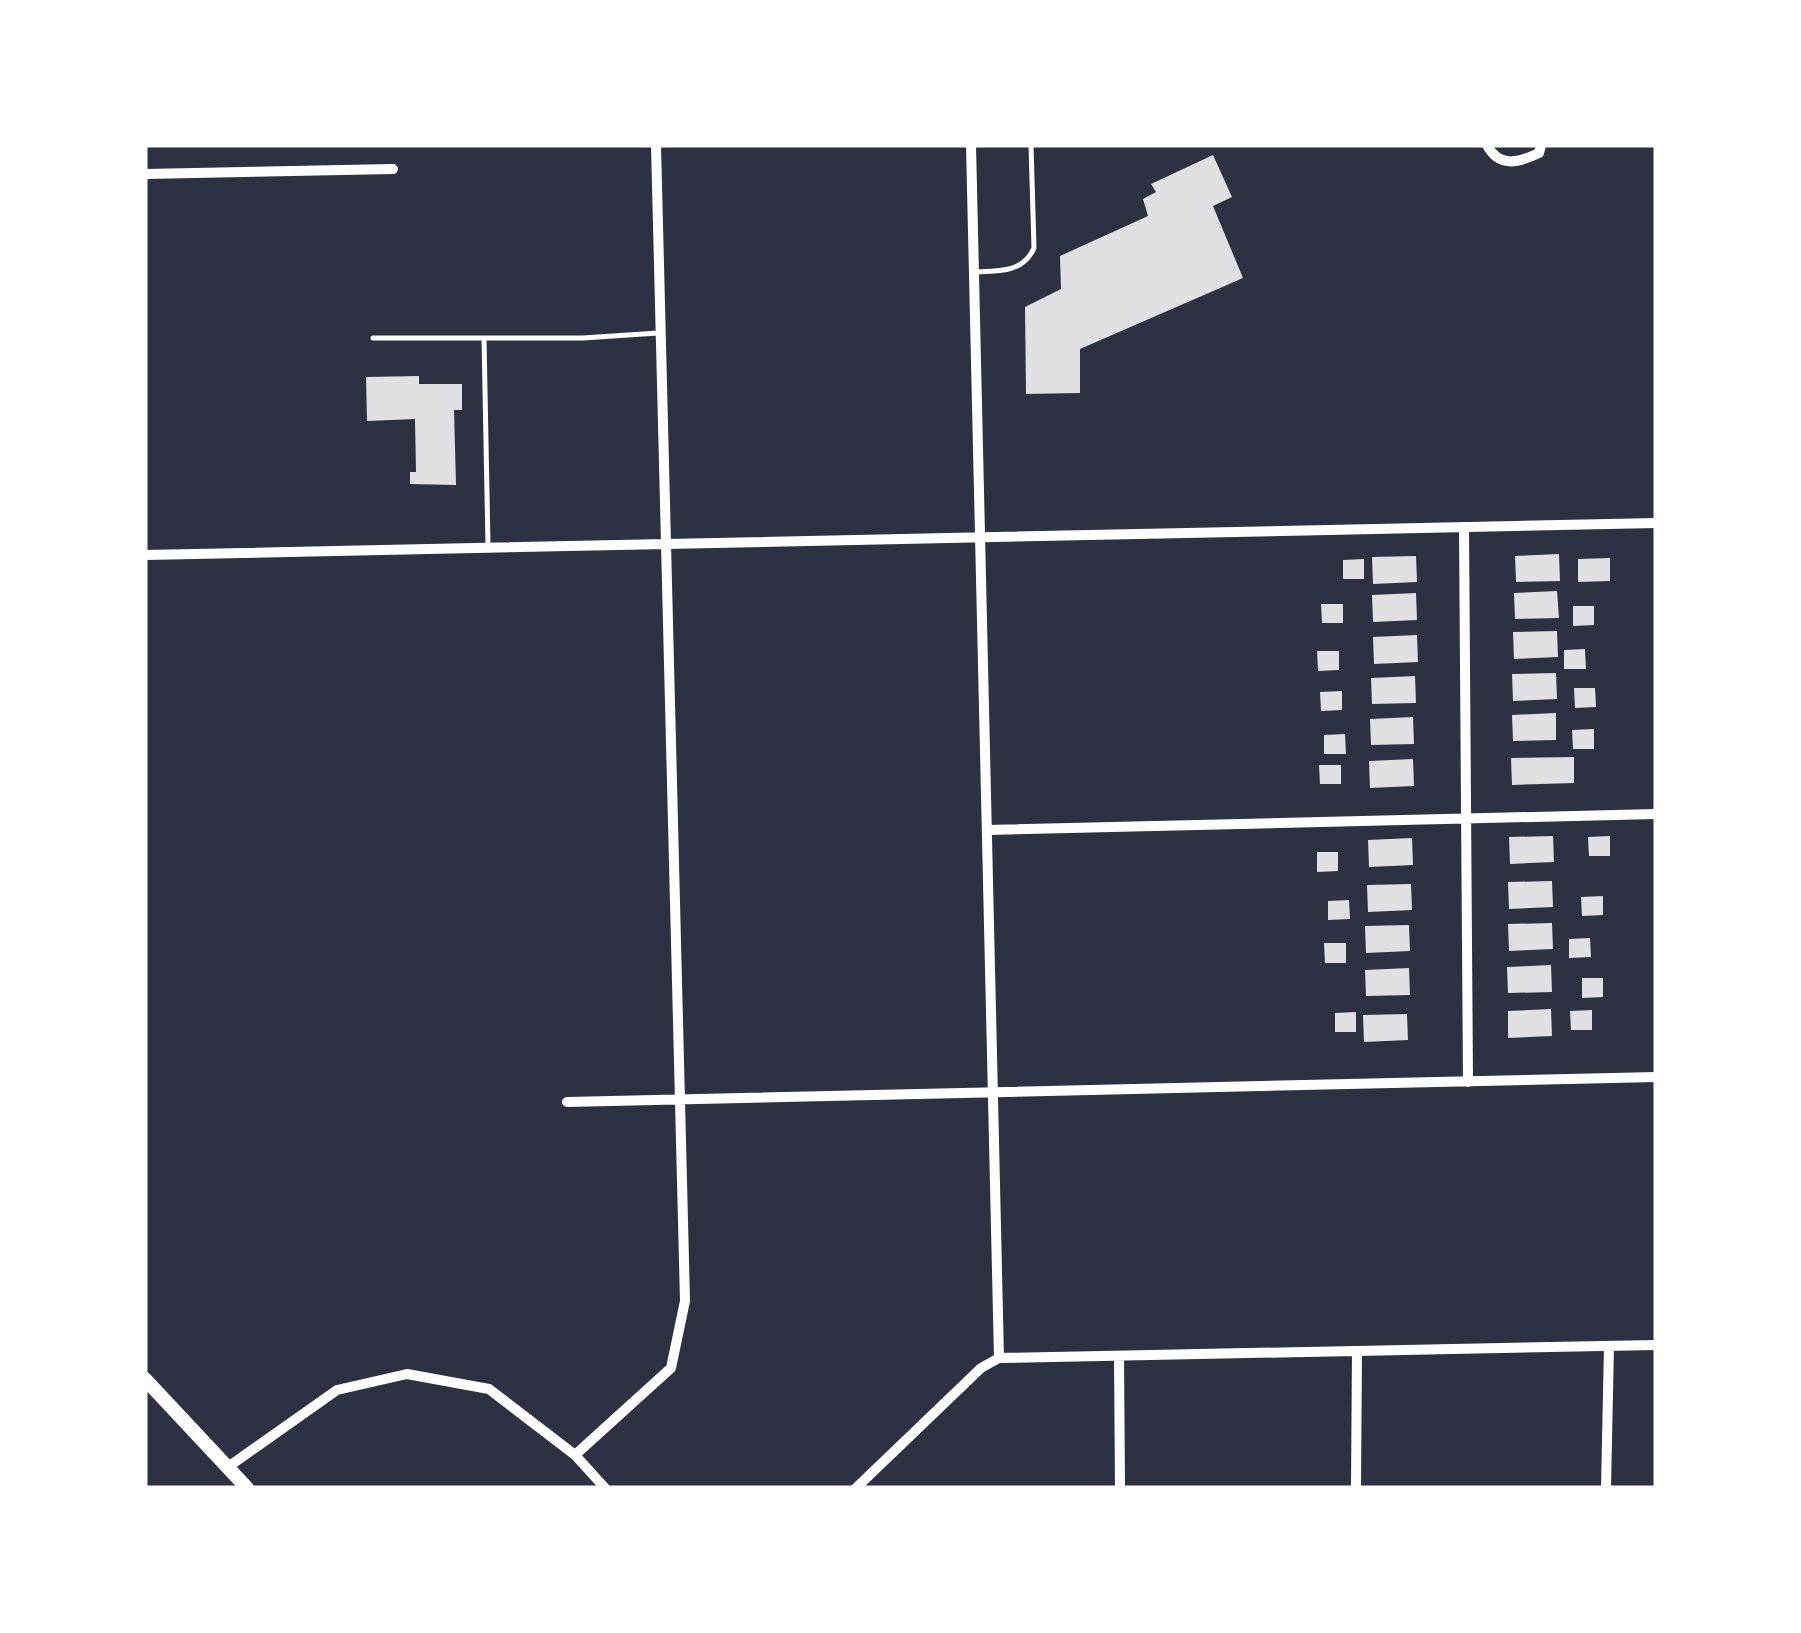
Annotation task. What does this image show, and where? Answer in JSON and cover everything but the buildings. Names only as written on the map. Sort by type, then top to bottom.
[{"type":"main road","points":[[145,1379],[248,1488]]},
{"type":"street","points":[[574,1455],[671,1368],[685,1301],[656,145]]},
{"type":"street","points":[[971,145],[999,1358]]},
{"type":"street","points":[[1487,145],[1502,162],[1519,162],[1538,153],[1541,145]]},
{"type":"street","points":[[145,174],[393,169]]},
{"type":"street","points":[[145,555],[1656,523]]},
{"type":"street","points":[[1464,527],[1468,1082]]},
{"type":"street","points":[[987,830],[1656,814]]},
{"type":"street","points":[[567,1102],[1656,1078]]},
{"type":"street","points":[[856,1488],[982,1368],[999,1358],[1656,1345]]},
{"type":"street","points":[[1606,1488],[1609,1346]]},
{"type":"street","points":[[1356,1488],[1358,1351]]},
{"type":"street","points":[[1120,1356],[1120,1488]]},
{"type":"street","points":[[228,1467],[336,1390],[408,1374],[488,1389],[574,1455],[605,1488]]},
{"type":"lane","points":[[974,272],[1010,270],[1030,258],[1034,248],[1031,145]]},
{"type":"lane","points":[[373,338],[583,338],[661,332]]},
{"type":"lane","points":[[484,338],[488,548]]}]
